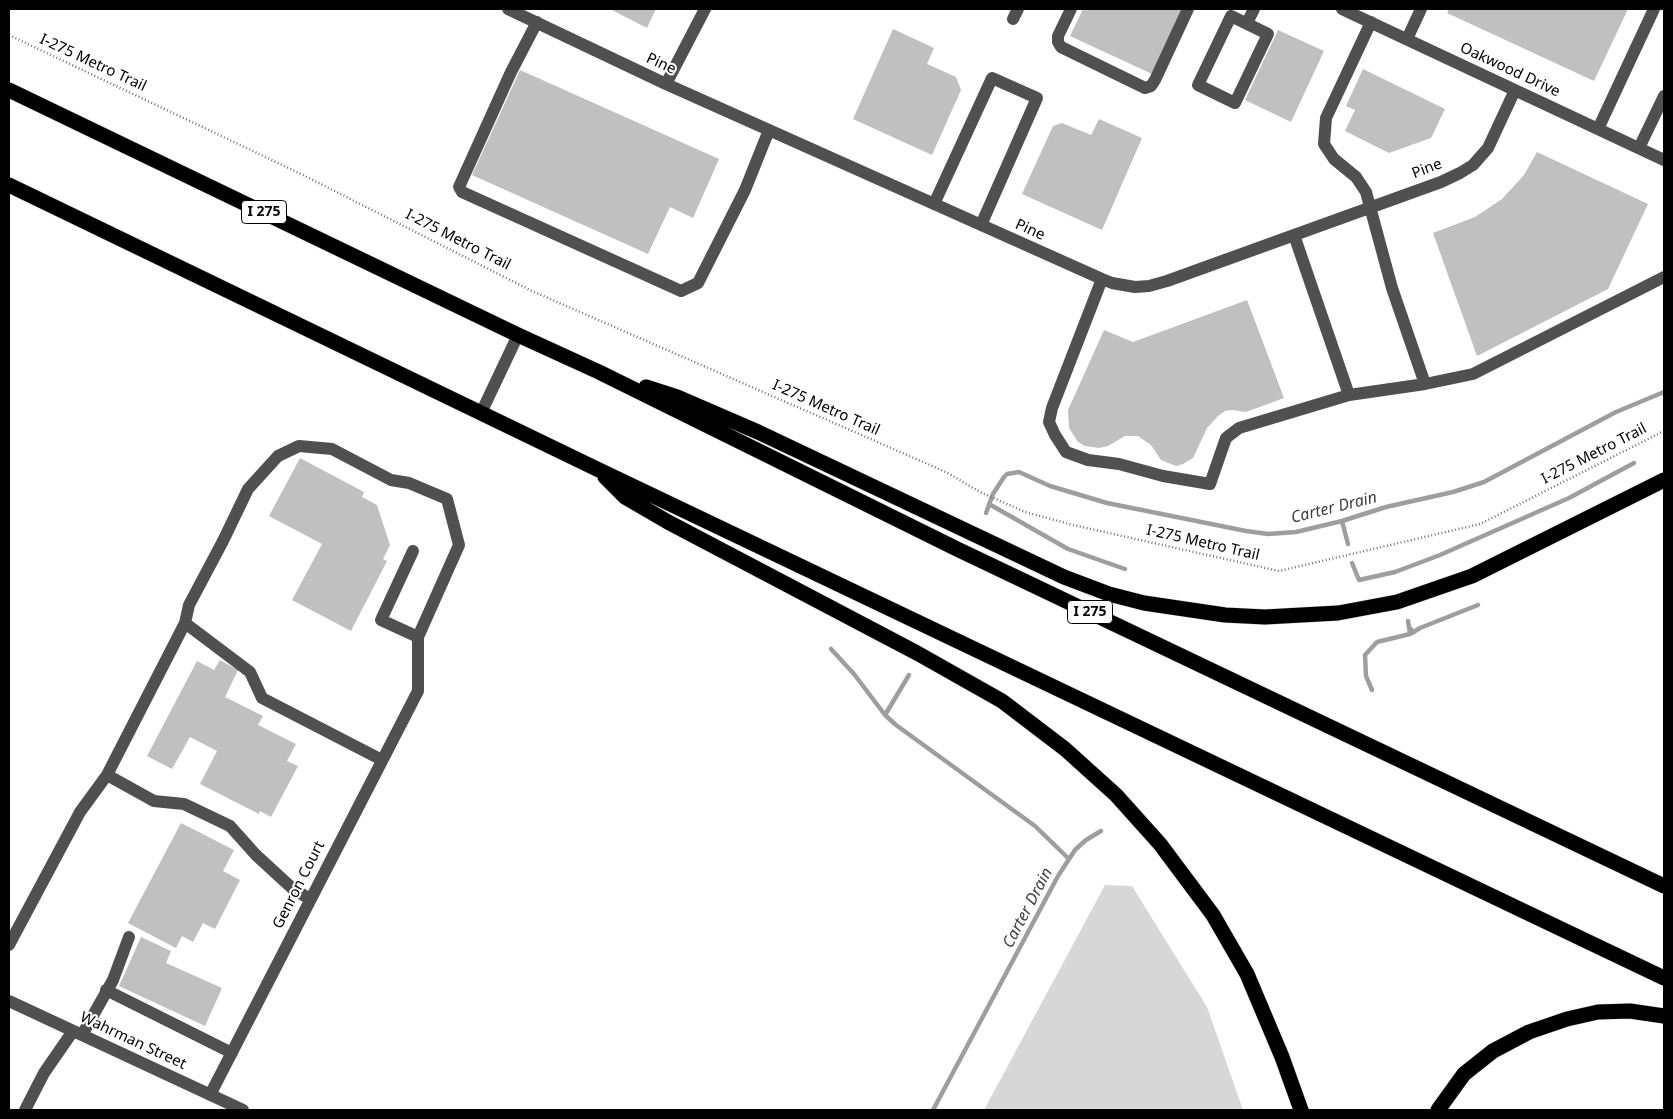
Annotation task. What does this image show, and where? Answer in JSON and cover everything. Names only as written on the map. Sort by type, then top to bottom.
[{"type":"highway","name":"I 275","points":[[9,90],[518,336],[599,372],[957,549],[1664,886]]},
{"type":"highway","points":[[9,185],[599,470],[1664,978]]},
{"type":"highway","points":[[599,372],[677,397],[758,432],[1064,577],[1110,594],[1144,603],[1225,615],[1265,617],[1338,613],[1397,602],[1472,576],[1664,480]]},
{"type":"highway","points":[[599,470],[625,497],[668,522],[917,653],[1002,701],[1065,749],[1116,795],[1160,844],[1213,915],[1247,974],[1282,1057],[1301,1110]]},
{"type":"highway","points":[[1438,1110],[1464,1074],[1493,1051],[1529,1032],[1567,1019],[1598,1012],[1630,1011],[1664,1016]]},
{"type":"street","points":[[666,84],[705,9]]},
{"type":"street","points":[[1072,9],[1058,36],[1058,42],[1061,47],[1145,88],[1151,86],[1155,80],[1188,9]]},
{"type":"street","points":[[1247,23],[1254,9]]},
{"type":"street","name":"Oakwood Drive","points":[[1342,9],[1664,160]]},
{"type":"street","points":[[1407,39],[1421,9]]},
{"type":"street","points":[[1598,129],[1654,9]]},
{"type":"street","name":"Pine","points":[[517,10],[537,22],[666,84],[1102,279],[1135,287],[1149,286],[1167,281],[1441,182],[1460,173],[1473,165],[1488,148],[1515,90]]},
{"type":"street","points":[[1230,16],[1247,23],[1268,34],[1234,103],[1198,85],[1230,16]]},
{"type":"street","points":[[537,22],[511,72],[459,187],[462,192],[681,292],[698,283],[745,190],[769,130]]},
{"type":"street","points":[[1372,22],[1326,118],[1324,144],[1334,159],[1356,177],[1366,192],[1392,288],[1425,384]]},
{"type":"street","points":[[934,204],[992,78],[1037,98],[981,225]]},
{"type":"street","points":[[1639,148],[1664,96]]},
{"type":"street","points":[[1294,235],[1349,395]]},
{"type":"street","points":[[1102,279],[1052,408],[1049,422],[1055,435],[1066,452],[1088,460],[1119,464],[1163,476],[1210,484],[1226,438],[1239,428],[1349,395],[1425,384],[1473,374],[1664,277]]},
{"type":"street","points":[[481,413],[518,336]]},
{"type":"street","points":[[9,945],[80,812],[107,775],[185,623],[189,605],[223,541],[248,488],[278,456],[298,446],[332,449],[391,480],[409,483],[447,499],[459,545],[418,637],[381,620],[413,551]]},
{"type":"street","points":[[185,623],[250,672],[262,698],[382,760]]},
{"type":"street","name":"Genron Court","points":[[210,1095],[418,691],[418,637]]},
{"type":"street","points":[[107,775],[154,801],[184,804],[230,826],[256,855],[293,889],[310,900]]},
{"type":"street","points":[[25,1110],[44,1073],[77,1033],[113,980],[129,937]]},
{"type":"street","points":[[106,990],[232,1053]]},
{"type":"street","name":"Wahrman Street","points":[[9,1001],[243,1110]]},
{"type":"path","name":"I-275 Metro Trail","points":[[9,35],[299,172],[532,291],[946,472],[980,492],[1025,512],[1073,526],[1279,571],[1480,524],[1664,431]]},
{"type":"shaded area","points":[[1105,885],[1132,886],[1207,1007],[1243,1110],[984,1110]]},
{"type":"building","points":[[610,9],[656,9],[647,28]]},
{"type":"building","points":[[1083,9],[1183,9],[1152,74],[1070,36]]},
{"type":"building","points":[[1449,9],[1628,9],[1594,81],[1447,13]]},
{"type":"building","points":[[893,29],[934,48],[927,64],[956,77],[961,90],[932,155],[853,119]]},
{"type":"building","points":[[1278,30],[1324,51],[1291,122],[1245,100]]},
{"type":"building","points":[[1363,69],[1445,109],[1431,138],[1389,153],[1345,131],[1355,110],[1346,106]]},
{"type":"building","points":[[520,70],[719,159],[693,218],[670,207],[648,254],[472,175]]},
{"type":"building","points":[[1099,119],[1142,138],[1102,230],[1022,194],[1053,126],[1062,123],[1091,135]]},
{"type":"building","points":[[1537,152],[1648,204],[1608,289],[1477,356],[1433,233],[1475,217],[1502,199],[1524,175]]},
{"type":"building","points":[[1247,300],[1284,398],[1246,412],[1225,411],[1207,428],[1193,458],[1176,466],[1161,460],[1151,445],[1138,436],[1125,436],[1108,446],[1099,448],[1085,446],[1078,442],[1069,428],[1068,410],[1104,330],[1133,342]]},
{"type":"building","points":[[300,458],[364,492],[362,497],[377,505],[390,545],[383,559],[387,561],[351,631],[292,600],[322,544],[269,516]]},
{"type":"building","points":[[220,660],[238,670],[225,697],[263,716],[258,725],[296,744],[287,761],[298,766],[271,817],[260,811],[259,814],[200,784],[217,751],[190,737],[172,769],[147,756],[197,661],[214,670]]},
{"type":"building","points":[[181,823],[234,850],[223,871],[240,880],[215,929],[203,923],[193,942],[182,936],[176,948],[128,923]]},
{"type":"building","points":[[141,937],[171,951],[166,963],[222,988],[205,1026],[119,986]]},
{"type":"waterway","name":"Carter Drain","points":[[986,513],[993,494],[1004,477],[1007,474],[1019,472],[1050,486],[1107,503],[1246,531],[1268,534],[1296,532],[1342,521],[1386,507],[1453,492],[1484,482],[1616,412],[1664,392]]},
{"type":"waterway","points":[[1352,563],[1359,580],[1395,572],[1440,555],[1569,498],[1634,463]]},
{"type":"waterway","points":[[989,504],[1068,549],[1125,569]]},
{"type":"waterway","points":[[1342,521],[1348,544]]},
{"type":"waterway","points":[[1411,629],[1412,633],[1478,605]]},
{"type":"waterway","points":[[1372,690],[1366,676],[1365,655],[1377,642],[1410,634],[1408,621]]},
{"type":"waterway","name":"Carter Drain","points":[[831,649],[854,674],[885,715],[896,725],[1035,826],[1069,859]]},
{"type":"waterway","name":"Carter Drain","points":[[885,715],[909,675]]},
{"type":"waterway","name":"Carter Drain","points":[[933,1110],[1058,876],[1075,850],[1086,840],[1101,831]]}]
